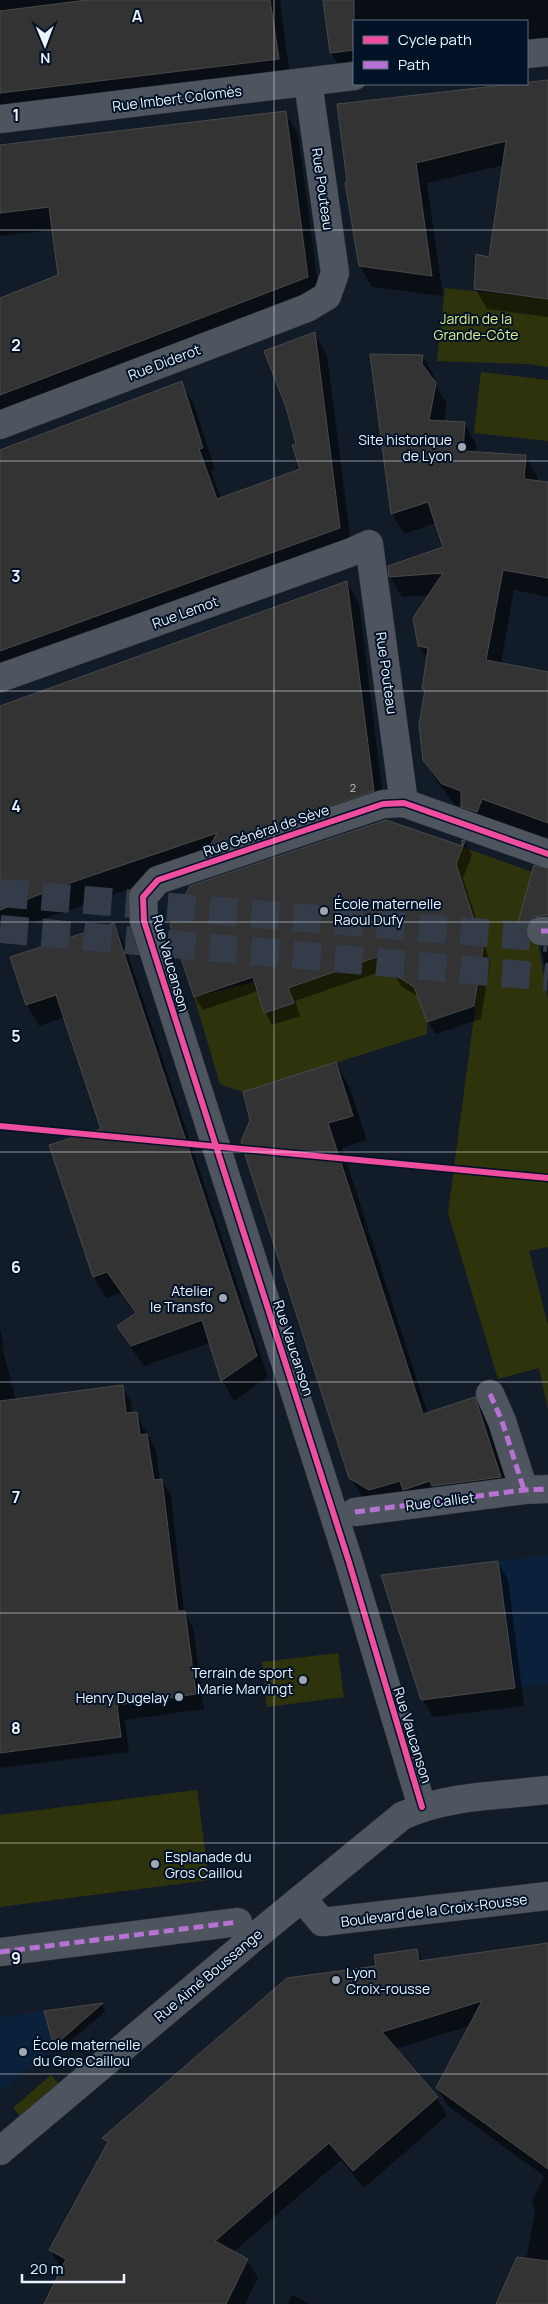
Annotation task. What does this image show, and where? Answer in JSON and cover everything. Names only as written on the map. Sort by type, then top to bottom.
[{"type":"street","points":[[528,54],[548,52]]},
{"type":"street","name":"Rue Imbert Colomès","points":[[0,119],[353,76]]},
{"type":"street","name":"Rue Pouteau","points":[[308,82],[335,273],[327,296]]},
{"type":"street","name":"Rue Diderot","points":[[0,425],[307,308],[327,296]]},
{"type":"street","name":"Rue Pouteau","points":[[369,544],[404,803]]},
{"type":"street","name":"Rue Lemot","points":[[0,678],[349,553],[369,544]]},
{"type":"street","points":[[404,803],[548,854]]},
{"type":"street","name":"Rue Général de Sève","points":[[143,897],[158,880],[383,804],[404,803]]},
{"type":"street","name":"Rue Vaucanson","points":[[143,897],[144,921],[343,1544],[422,1807]]},
{"type":"street","name":"Rue Calliet","points":[[355,1512],[536,1490],[490,1394]]},
{"type":"street","points":[[422,1807],[440,1803],[548,1790]]},
{"type":"street","name":"Rue Aimé Boussange","points":[[0,2151],[402,1816],[422,1807]]},
{"type":"street","name":"Boulevard de la Croix-Rousse","points":[[302,1898],[322,1922],[548,1896]]},
{"type":"street","points":[[0,1952],[238,1922]]},
{"type":"shaded area","points":[[548,1555],[548,1684],[420,1700],[381,1575]]},
{"type":"shaded area","name":"École maternelle du Gros Caillou","points":[[44,2011],[54,2046],[0,2093],[0,2017]]},
{"type":"green space","name":"Jardin de la Grande-Côte","points":[[445,288],[548,299],[548,367],[529,364],[437,361]]},
{"type":"green space","points":[[481,372],[548,380],[548,441],[474,433]]},
{"type":"green space","points":[[463,847],[532,872],[518,922],[539,925],[537,936],[548,999],[548,1247],[529,1251],[548,1325],[548,1410],[539,1368],[498,1379],[448,1213],[483,948],[456,864]]},
{"type":"green space","points":[[372,956],[389,966],[392,973],[398,977],[409,973],[427,1022],[427,1034],[243,1092],[220,1084],[194,997],[254,982],[264,1013],[293,1003],[288,988],[371,959]]},
{"type":"green space","name":"Terrain de sport Marie Marvingt","points":[[338,1653],[344,1697],[267,1707],[262,1662]]},
{"type":"green space","points":[[197,1790],[209,1880],[0,1907],[0,1815]]},
{"type":"green space","points":[[51,2075],[58,2083],[20,2116],[13,2108]]},
{"type":"building","points":[[87,0],[270,0],[279,59],[0,93],[0,11]]},
{"type":"building","points":[[323,0],[354,0],[353,50],[330,53]]},
{"type":"building","points":[[548,80],[548,299],[474,289],[476,254],[489,257],[506,141],[416,163],[432,276],[359,266],[345,182],[347,182],[337,104],[504,85],[528,85],[528,82]]},
{"type":"building","points":[[286,111],[308,277],[0,395],[0,298],[58,275],[49,207],[0,213],[0,145]]},
{"type":"building","points":[[315,332],[340,528],[0,651],[0,450],[182,381],[203,448],[199,449],[217,499],[300,469],[292,445],[296,444],[286,407],[264,351]]},
{"type":"building","points":[[370,354],[423,355],[422,364],[436,383],[429,420],[465,422],[463,451],[526,455],[524,479],[548,482],[548,578],[503,570],[486,660],[548,672],[548,823],[482,799],[477,812],[461,807],[461,791],[442,784],[423,760],[419,725],[425,690],[422,689],[428,648],[418,646],[413,618],[443,573],[389,577],[388,566],[443,547],[428,502],[391,514]]},
{"type":"building","points":[[347,581],[374,791],[210,846],[217,833],[61,886],[0,910],[0,706]]},
{"type":"building","name":"École maternelle Raoul Dufy","points":[[386,820],[462,846],[462,840],[465,841],[456,864],[483,948],[474,1006],[427,1022],[414,987],[392,973],[385,954],[288,988],[294,1003],[264,1013],[253,977],[194,997],[170,925],[190,886]]},
{"type":"building","points":[[534,865],[548,869],[548,915],[534,917],[528,923],[518,922]]},
{"type":"building","points":[[114,923],[257,1356],[221,1381],[202,1320],[131,1346],[117,1326],[136,1313],[107,1272],[93,1277],[49,1145],[101,1129],[56,995],[26,1005],[10,957]]},
{"type":"building","points":[[336,1062],[353,1116],[328,1123],[423,1414],[475,1397],[501,1477],[432,1486],[430,1481],[403,1490],[400,1481],[369,1490],[349,1478],[241,1142],[250,1120],[243,1092]]},
{"type":"building","points":[[123,1385],[126,1413],[137,1412],[140,1435],[147,1434],[154,1480],[162,1479],[178,1611],[185,1611],[196,1694],[117,1705],[121,1737],[0,1753],[0,1401]]},
{"type":"building","points":[[498,1561],[515,1688],[421,1700],[381,1575]]},
{"type":"building","points":[[548,1943],[548,2169],[436,2088],[482,2001],[382,2032],[438,2097],[353,2171],[329,2143],[215,2241],[248,2259],[226,2304],[44,2304],[66,2259],[49,2250],[108,2142],[102,2138],[287,1978],[376,1966],[374,1955],[417,1949],[419,1961]]},
{"type":"building","points":[[103,2003],[54,2046],[44,2011]]},
{"type":"building","points":[[517,2257],[548,2261],[548,2304],[496,2304]]},
{"type":"tunnel","points":[[0,893],[548,938]]},
{"type":"tunnel","points":[[0,929],[548,977]]},
{"type":"marked path","points":[[541,931],[548,931]]},
{"type":"marked path","points":[[490,1394],[502,1421],[524,1490]]},
{"type":"marked path","points":[[355,1512],[524,1490],[548,1489]]},
{"type":"marked path","points":[[0,1952],[238,1922]]},
{"type":"cycle path","points":[[422,1807],[349,1562],[144,921],[143,897],[158,880],[383,804],[404,803],[548,854]]},
{"type":"cycle path","points":[[0,1126],[548,1178]]},
{"type":"place","name":"Site historique de Lyon","points":[[462,447]]},
{"type":"place","name":"École maternelle Raoul Dufy","points":[[324,911]]},
{"type":"place","name":"Atelier le Transfo","points":[[223,1298]]},
{"type":"place","name":"Terrain de sport Marie Marvingt","points":[[303,1680]]},
{"type":"place","name":"Henry Dugelay","points":[[179,1697]]},
{"type":"place","name":"Esplanade du Gros Caillou","points":[[155,1864]]},
{"type":"place","name":"Lyon Croix-rousse","points":[[336,1980]]},
{"type":"place","name":"École maternelle du Gros Caillou","points":[[23,2052]]}]
